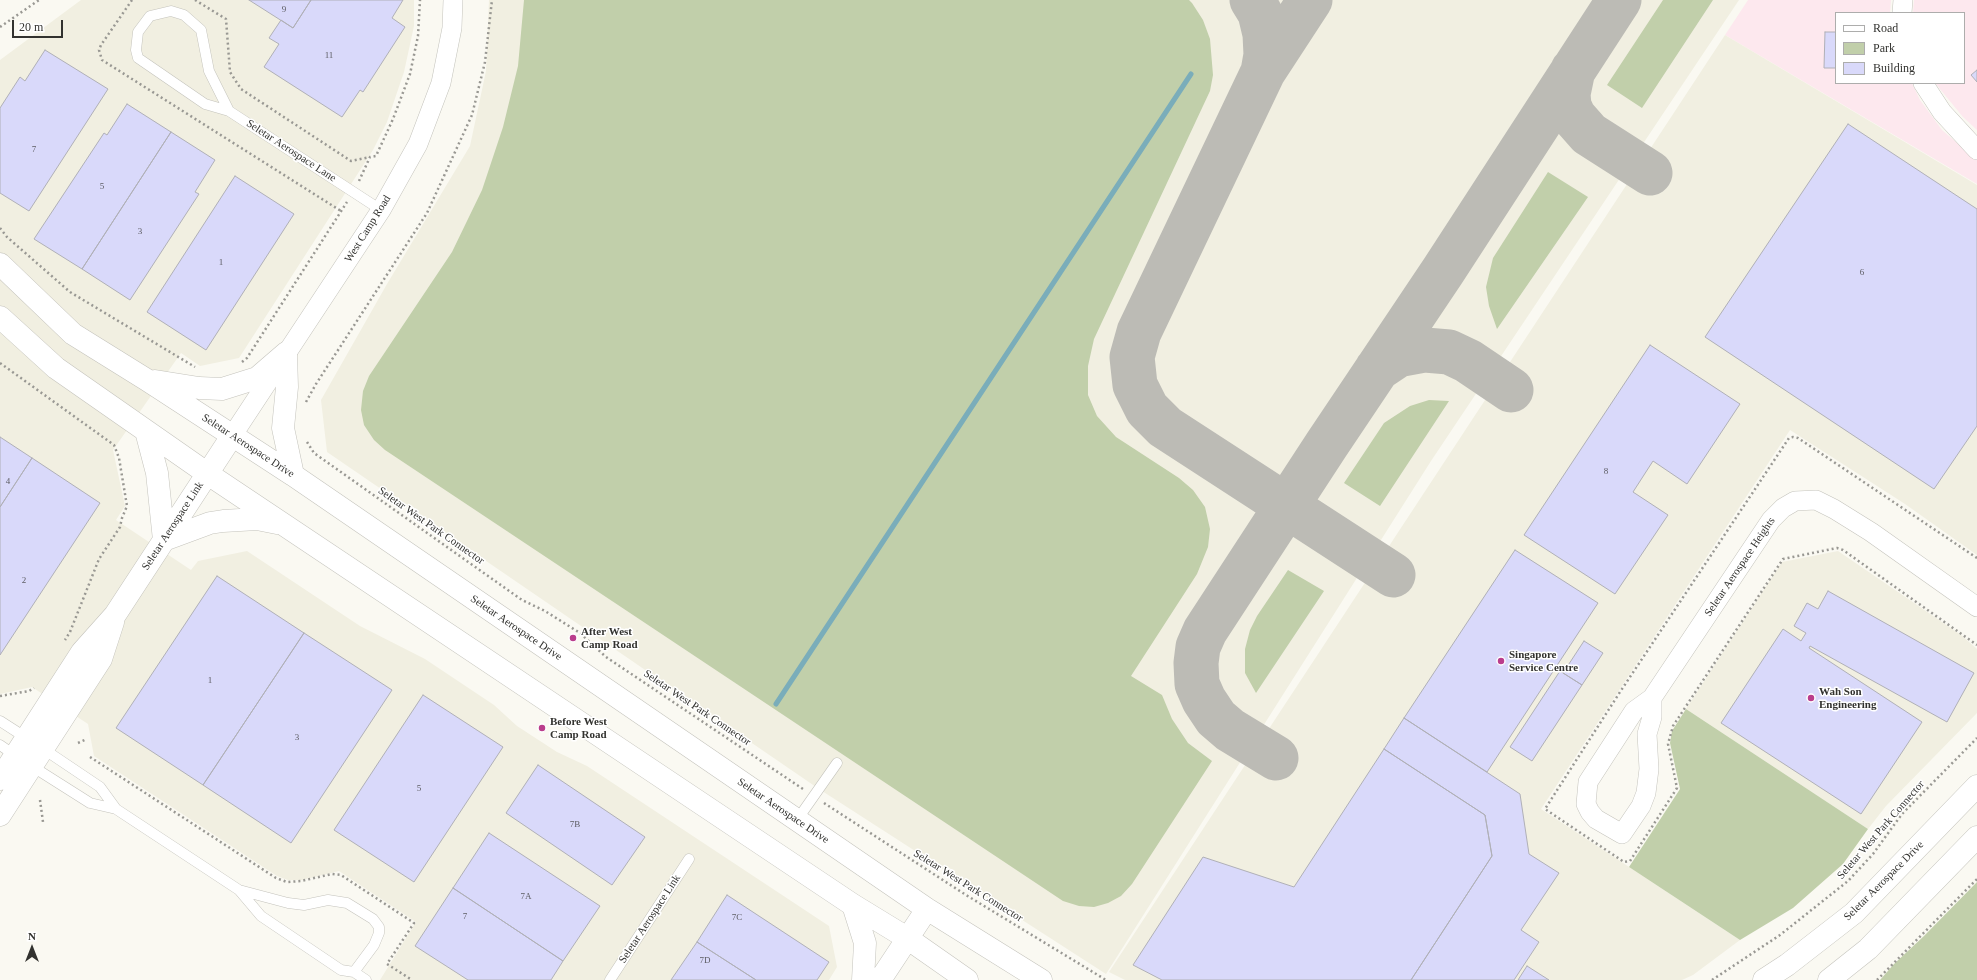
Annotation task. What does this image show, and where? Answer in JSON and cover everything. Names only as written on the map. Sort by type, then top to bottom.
[{"type":"street","name":"West Camp Road","points":[[232,436],[381,210],[418,144],[441,83],[452,28],[453,0]]},
{"type":"street","points":[[1902,12],[1903,0]]},
{"type":"street","points":[[1924,84],[1942,112],[1977,150]]},
{"type":"street","name":"Seletar Aerospace Drive","points":[[0,264],[73,334],[147,380],[293,475],[926,909],[1041,980]]},
{"type":"street","points":[[0,317],[56,368],[208,474],[853,906],[907,938],[967,980]]},
{"type":"street","points":[[147,380],[199,388],[222,389],[257,378],[286,353]]},
{"type":"street","points":[[286,353],[287,387],[284,428],[293,475]]},
{"type":"street","points":[[146,431],[157,474],[164,540],[210,523],[230,520],[257,519],[282,523]]},
{"type":"street","name":"Seletar Aerospace Link","points":[[0,779],[101,659],[115,615],[232,436]]},
{"type":"street","name":"Seletar Aerospace Heights","points":[[1652,698],[1652,717],[1648,734],[1649,769],[1646,793],[1641,806],[1622,834],[1596,819],[1590,812],[1586,804],[1588,782],[1634,711],[1652,698],[1771,520],[1783,508],[1795,501],[1816,500],[1834,509],[1902,554],[1977,607]]},
{"type":"street","points":[[0,815],[24,751]]},
{"type":"street","name":"Seletar Aerospace Drive","points":[[1764,980],[1788,965],[1854,913],[1977,786]]},
{"type":"street","points":[[1829,980],[1868,949],[1977,837]]},
{"type":"street","points":[[853,906],[865,943],[863,980]]},
{"type":"street","points":[[880,980],[926,909]]},
{"type":"lane","name":"Seletar Aerospace Lane","points":[[229,111],[209,71],[201,30],[184,16],[171,11],[150,16],[138,32],[136,50],[138,58],[205,104],[229,111],[381,210]]},
{"type":"lane","points":[[0,720],[24,751],[90,803],[116,809],[239,890],[261,916],[341,970],[354,972],[366,980]]},
{"type":"lane","points":[[24,751],[100,787],[116,809]]},
{"type":"lane","points":[[797,820],[837,763]]},
{"type":"lane","name":"Seletar Aerospace Link","points":[[610,980],[689,859]]},
{"type":"lane","points":[[239,890],[288,903],[304,905],[328,900],[347,903],[373,920],[379,927],[379,933],[374,945],[354,972]]},
{"type":"path","points":[[0,27],[39,0]]},
{"type":"path","points":[[195,0],[226,19],[230,72],[241,89],[351,161],[370,157]]},
{"type":"path","points":[[305,407],[316,384],[427,213],[472,115],[485,62],[492,0]]},
{"type":"path","points":[[0,228],[7,237],[70,292],[202,371]]},
{"type":"path","points":[[0,363],[114,445],[119,458],[127,506],[120,527],[99,559],[70,632],[62,644]]},
{"type":"path","name":"Seletar West Park Connector","points":[[305,437],[314,453],[516,596],[545,611],[580,633],[606,657],[814,796],[966,895],[1106,980]]},
{"type":"path","points":[[1624,862],[1630,861],[1677,788],[1668,744],[1672,726],[1783,560],[1837,548],[1843,550],[1977,645]]},
{"type":"path","points":[[0,696],[29,691],[34,688],[38,682]]},
{"type":"path","name":"Seletar West Park Connector","points":[[1712,980],[1780,935],[1848,881],[1873,854],[1902,814],[1977,738]]},
{"type":"path","points":[[78,743],[87,739]]},
{"type":"path","points":[[90,757],[276,878],[287,882],[302,882],[332,874],[341,875],[414,923],[387,964],[412,980]]},
{"type":"path","points":[[40,800],[43,822]]},
{"type":"path","points":[[1876,980],[1977,879]]},
{"type":"shaded area","points":[[81,0],[414,0],[414,26],[404,72],[387,122],[373,150],[239,358],[200,366],[181,353],[113,450],[125,506],[116,520],[191,570],[198,561],[247,551],[360,626],[425,659],[494,705],[517,726],[557,752],[587,766],[829,926],[837,967],[829,980],[380,980],[416,922],[339,871],[302,880],[288,880],[277,876],[94,756],[88,724],[32,687],[0,694],[0,60]]},
{"type":"shaded area","points":[[489,0],[1739,0],[1431,461],[1106,974],[819,789],[327,452],[321,400],[387,284],[470,146],[486,71]]},
{"type":"shaded area","points":[[1748,0],[1891,0],[1890,12],[1835,12],[1835,84],[1912,84],[1920,100],[1942,130],[1977,160],[1977,184],[1725,35]]},
{"type":"shaded area","points":[[1914,0],[1977,0],[1977,130],[1963,117],[1936,84],[1965,84],[1965,12],[1913,12]]},
{"type":"shaded area","points":[[1725,35],[1977,185],[1977,555],[1905,504],[1790,430],[1541,809],[1740,940],[1693,975],[1682,980],[1125,980],[1109,972]]},
{"type":"shaded area","points":[[1838,551],[1961,635],[1977,649],[1977,713],[1886,806],[1868,829],[1686,709],[1782,562]]},
{"type":"green space","points":[[524,0],[1189,0],[1192,3],[1203,20],[1210,39],[1213,75],[1210,91],[1094,339],[1088,366],[1088,395],[1097,416],[1116,437],[1179,478],[1193,490],[1205,507],[1210,529],[1208,547],[1197,574],[1131,676],[1162,695],[1172,719],[1188,743],[1212,761],[1132,884],[1121,896],[1108,903],[1094,907],[1079,906],[1063,901],[385,450],[374,440],[364,425],[361,410],[363,391],[369,376],[452,252],[482,190],[503,127],[518,66]]},
{"type":"green space","points":[[1663,0],[1713,0],[1642,108],[1607,85]]},
{"type":"green space","points":[[1548,172],[1588,197],[1497,329],[1489,306],[1486,287],[1493,258]]},
{"type":"green space","points":[[1429,400],[1449,401],[1380,506],[1344,483],[1384,423],[1410,406]]},
{"type":"green space","points":[[1288,570],[1324,591],[1256,693],[1245,673],[1245,649],[1250,630],[1257,616]]},
{"type":"green space","points":[[1686,709],[1868,829],[1843,864],[1793,908],[1740,940],[1629,867],[1680,789],[1670,743],[1672,731]]},
{"type":"green space","points":[[1977,882],[1977,980],[1880,980],[1894,964]]},
{"type":"building","points":[[249,0],[311,0],[293,28]]},
{"type":"building","points":[[311,0],[403,0],[392,18],[405,27],[363,92],[360,90],[342,117],[264,67],[279,44],[269,38],[281,20],[293,28]]},
{"type":"building","points":[[1825,32],[1835,32],[1835,68],[1824,68]]},
{"type":"building","points":[[45,50],[108,89],[29,211],[0,193],[0,108],[20,77],[25,81]]},
{"type":"building","points":[[1977,70],[1977,82],[1971,75]]},
{"type":"building","points":[[127,104],[171,132],[82,269],[34,239],[104,133],[107,135]]},
{"type":"building","points":[[1848,124],[1977,209],[1977,426],[1934,489],[1705,337]]},
{"type":"building","points":[[171,132],[215,160],[195,192],[199,194],[130,300],[82,269]]},
{"type":"building","points":[[235,176],[294,214],[206,350],[147,312]]},
{"type":"building","points":[[1650,345],[1740,404],[1687,484],[1653,461],[1633,492],[1668,515],[1615,594],[1524,535]]},
{"type":"building","points":[[0,437],[32,458],[0,507]]},
{"type":"building","points":[[32,458],[100,503],[0,655],[0,507]]},
{"type":"building","name":"Singapore Service Centre","points":[[1515,550],[1598,603],[1487,772],[1404,718]]},
{"type":"building","points":[[217,576],[304,633],[203,785],[116,728]]},
{"type":"building","name":"Wah Son Engineering","points":[[1828,591],[1974,673],[1947,722],[1810,646],[1809,648],[1922,722],[1861,814],[1721,723],[1783,629],[1801,641],[1806,633],[1794,626],[1807,603],[1818,609]]},
{"type":"building","points":[[304,633],[392,690],[291,843],[203,785]]},
{"type":"building","points":[[1584,641],[1603,653],[1582,685],[1563,673]]},
{"type":"building","points":[[1560,671],[1582,685],[1532,761],[1510,747]]},
{"type":"building","points":[[423,695],[503,747],[414,882],[334,830]]},
{"type":"building","points":[[1404,718],[1520,794],[1529,854],[1559,873],[1521,930],[1539,942],[1514,980],[1411,980],[1492,856],[1485,815],[1384,749]]},
{"type":"building","points":[[1384,749],[1485,815],[1492,856],[1411,980],[1162,980],[1133,965],[1203,857],[1294,887]]},
{"type":"building","points":[[538,765],[645,837],[612,885],[506,813]]},
{"type":"building","points":[[489,833],[600,906],[563,961],[453,888]]},
{"type":"building","points":[[453,888],[563,961],[551,980],[468,980],[415,946]]},
{"type":"building","points":[[727,895],[829,962],[817,980],[756,980],[697,942]]},
{"type":"building","points":[[697,942],[756,980],[671,980]]},
{"type":"building","points":[[1527,966],[1549,980],[1518,980]]},
{"type":"waterway","points":[[776,704],[1191,74]]},
{"type":"taxiway","points":[[1252,0],[1260,13],[1265,34],[1266,55],[1263,72]]},
{"type":"taxiway","points":[[1310,0],[1263,72],[1139,332],[1132,357],[1135,385],[1147,409],[1165,427],[1393,575]]},
{"type":"taxiway","points":[[1276,758],[1230,730],[1216,718],[1204,700],[1197,684],[1196,663],[1198,647],[1205,631],[1327,444],[1443,271],[1619,0]]},
{"type":"taxiway","points":[[1573,70],[1568,94],[1569,106],[1574,117],[1589,134],[1650,173]]},
{"type":"taxiway","points":[[1377,369],[1398,355],[1425,350],[1449,352],[1468,361],[1511,390]]},
{"type":"place","name":"After West Camp Road","points":[[573,638]]},
{"type":"place","name":"Singapore Service Centre","points":[[1501,661]]},
{"type":"place","name":"Wah Son Engineering","points":[[1811,698]]},
{"type":"place","name":"Before West Camp Road","points":[[542,728]]}]
